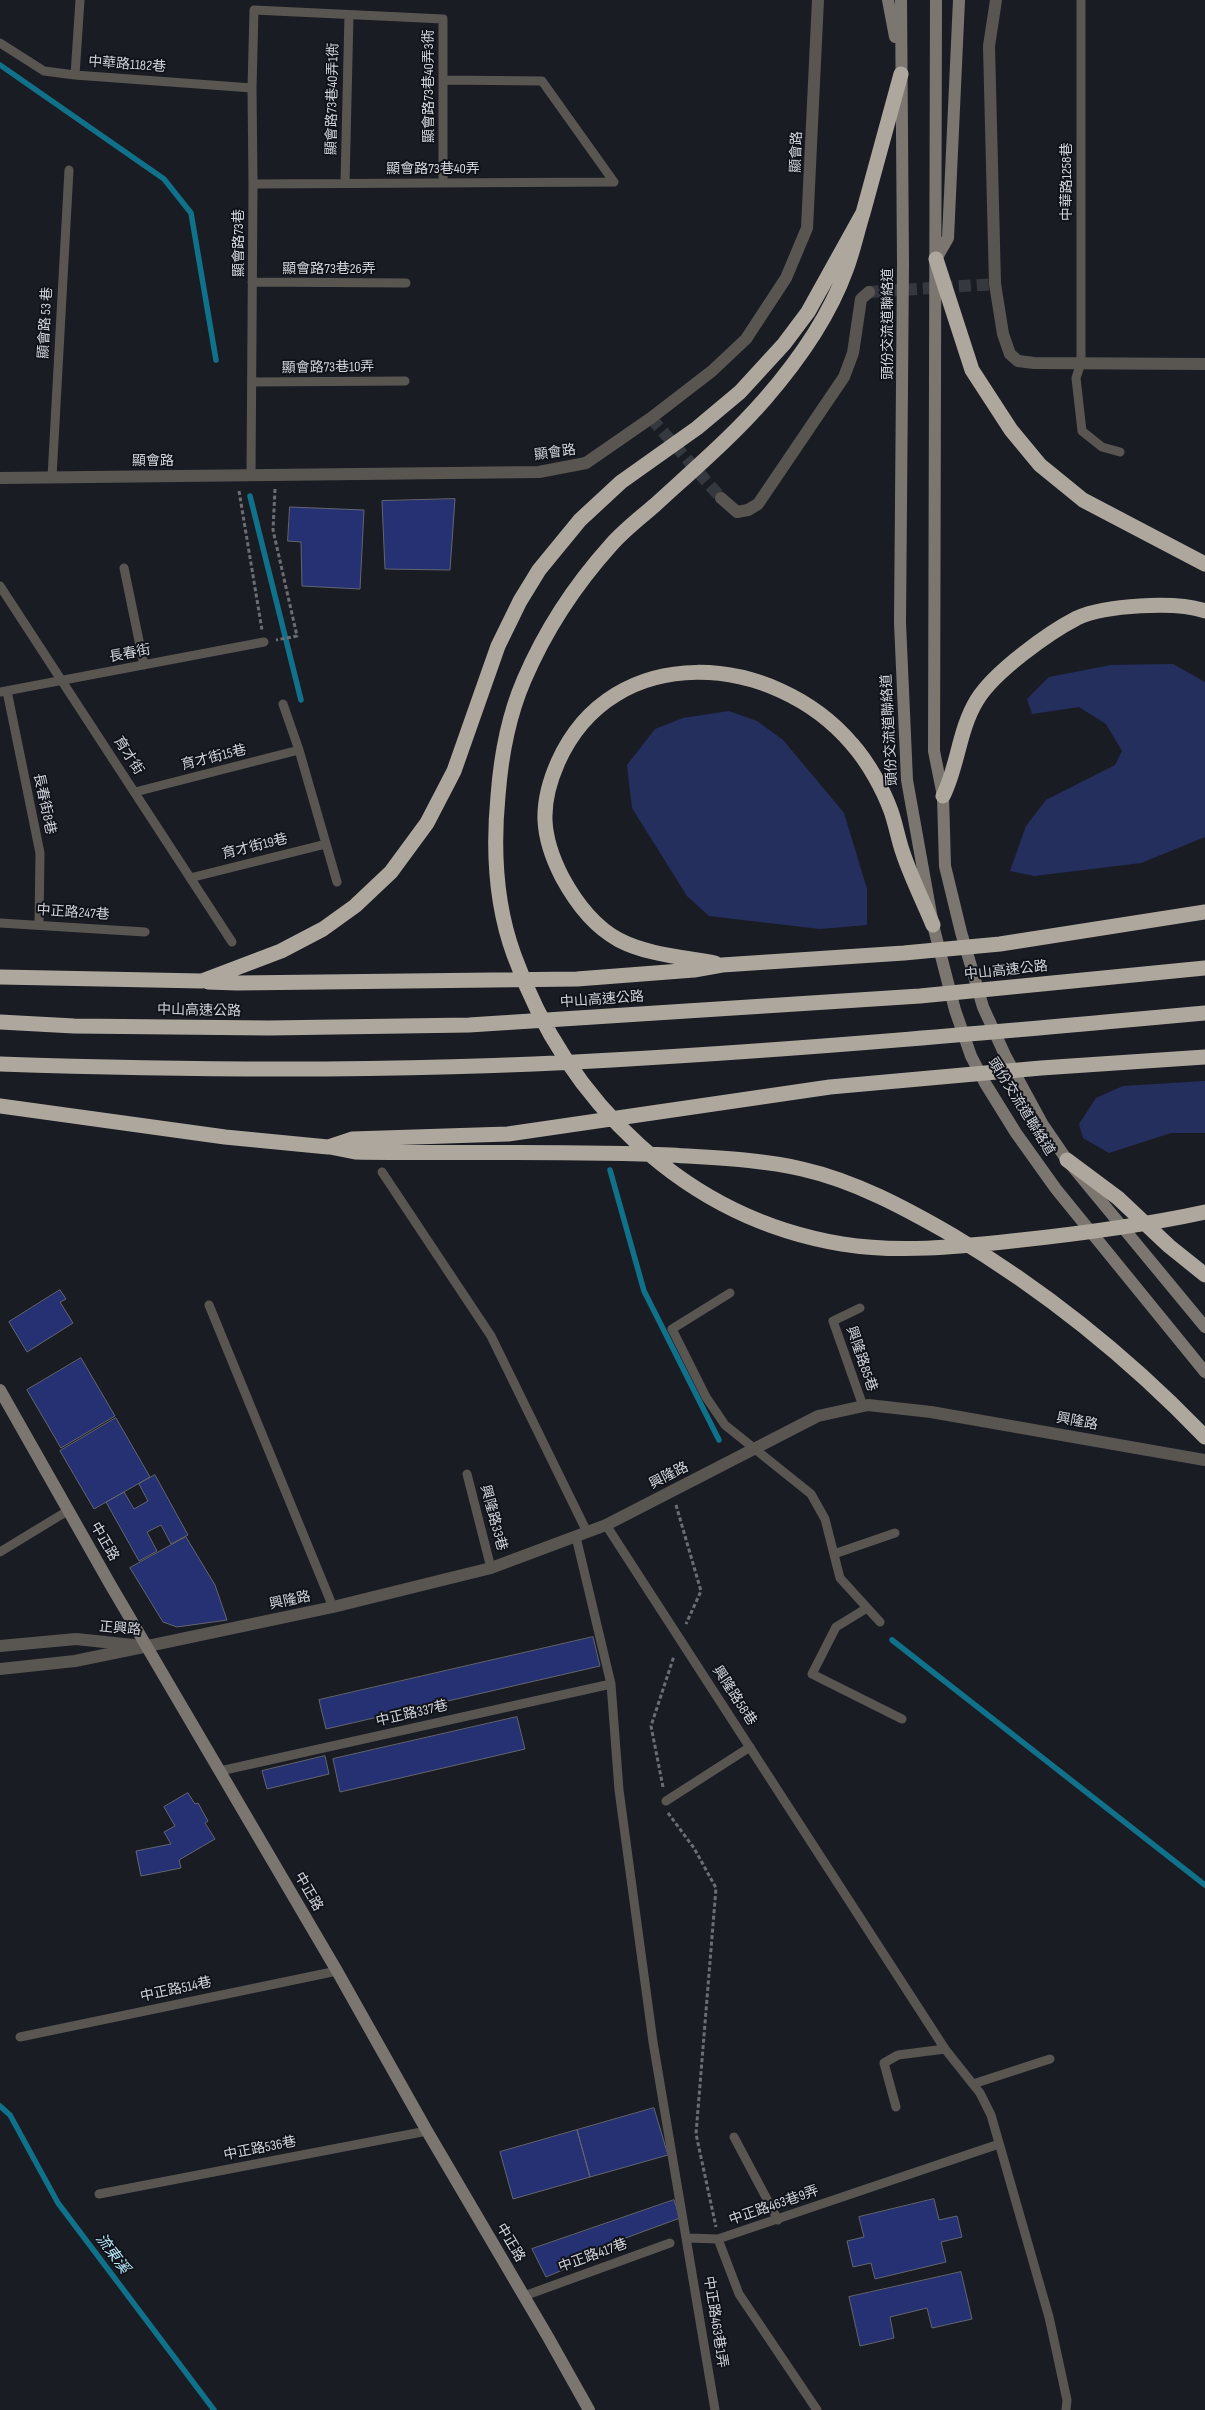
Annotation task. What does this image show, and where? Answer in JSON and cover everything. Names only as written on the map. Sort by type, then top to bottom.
[{"type":"highway","points":[[901,74],[845,272],[815,333],[759,406],[613,542],[566,602],[547,633],[524,680],[509,723],[499,775],[495,824],[497,867],[503,913],[514,955],[552,1040],[584,1087],[614,1122],[642,1150],[683,1181],[761,1222],[840,1243],[880,1248],[960,1246],[1096,1232],[1205,1212]]},
{"type":"highway","points":[[202,982],[281,951],[322,929],[355,906],[391,872],[427,824],[454,771],[498,646],[520,602],[539,570],[580,520],[621,482],[719,410],[763,368],[808,312],[863,213]]},
{"type":"highway","points":[[936,259],[972,370],[1011,430],[1040,465],[1083,500],[1205,564]]},
{"type":"highway","points":[[943,796],[952,778],[962,735],[977,699],[1003,671],[1039,642],[1079,618],[1124,607],[1161,604],[1205,611]]},
{"type":"highway","points":[[722,965],[652,951],[620,940],[592,922],[569,890],[552,857],[544,823],[550,780],[567,742],[594,710],[630,686],[670,674],[725,673],[773,686],[804,702],[834,726],[853,745],[891,811],[903,854],[932,924]]},
{"type":"highway","points":[[0,977],[237,983],[577,979],[694,970],[722,965],[904,953],[1000,944],[1204,911]]},
{"type":"highway","name":"中山高速公路","points":[[0,1022],[74,1026],[269,1028],[469,1025],[920,996],[1205,968]]},
{"type":"highway","points":[[0,1064],[130,1069],[284,1070],[612,1060],[1024,1030],[1205,1013]]},
{"type":"highway","points":[[328,1147],[352,1139],[508,1134],[830,1087],[1041,1068],[1205,1057]]},
{"type":"highway","points":[[0,1106],[225,1137],[328,1147],[355,1152],[617,1152],[721,1158],[802,1169],[861,1188],[916,1214],[1004,1267],[1067,1312],[1128,1361],[1174,1404],[1205,1437]]},
{"type":"highway","points":[[1067,1160],[1118,1198],[1169,1246],[1205,1275]]},
{"type":"main road","points":[[888,0],[901,74]]},
{"type":"main road","name":"頭份交流道聯絡道","points":[[901,0],[903,263],[900,623],[907,780],[932,924],[955,1010],[971,1056],[985,1083],[1016,1133],[1056,1189],[1205,1372]]},
{"type":"main road","name":"頭份交流道聯絡道","points":[[936,0],[934,751],[943,796],[945,866],[961,932],[983,1007],[1005,1055],[1043,1125],[1067,1160],[1205,1327]]},
{"type":"main road","points":[[936,259],[948,238],[960,0]]},
{"type":"main road","name":"中正路","points":[[0,1390],[589,2410]]},
{"type":"street","name":"顯會路","points":[[0,478],[539,472],[586,463],[601,454],[712,371],[746,339],[770,304],[799,252],[807,228],[818,0]]},
{"type":"street","points":[[996,0],[989,46],[995,284],[1004,334],[1010,354],[1018,361],[1081,364],[1205,364]]},
{"type":"street","points":[[721,498],[737,512],[748,510],[758,504],[844,377],[853,352],[861,299],[869,292]]},
{"type":"street","name":"興隆路","points":[[148,1646],[333,1606],[491,1568],[606,1525],[818,1416],[863,1406],[931,1412],[1205,1460]]},
{"type":"street","name":"正興路","points":[[0,1646],[76,1639],[148,1646]]},
{"type":"street","name":"正興路","points":[[0,1669],[74,1661],[148,1646]]},
{"type":"lane","name":"中華路1182巷","points":[[80,0],[75,75],[252,88]]},
{"type":"lane","name":"中華路1258巷","points":[[1081,0],[1081,364],[1076,378],[1082,431],[1102,448],[1120,452]]},
{"type":"lane","name":"顯會路73巷","points":[[251,475],[254,10],[349,15]]},
{"type":"lane","name":"顯會路73巷40弄3衖","points":[[349,15],[443,19],[443,183]]},
{"type":"lane","name":"顯會路73巷40弄1衖","points":[[345,183],[349,15]]},
{"type":"lane","points":[[0,43],[44,71],[75,75]]},
{"type":"lane","name":"顯會路73巷40弄","points":[[253,184],[614,182],[542,81],[443,80]]},
{"type":"lane","name":"顯會路 53 巷","points":[[52,477],[69,170]]},
{"type":"lane","name":"顯會路73巷26弄","points":[[252,282],[406,283]]},
{"type":"lane","name":"顯會路73巷10弄","points":[[252,382],[405,381]]},
{"type":"lane","points":[[124,568],[144,665]]},
{"type":"lane","name":"育才街","points":[[0,586],[232,942]]},
{"type":"lane","name":"長春街","points":[[4,691],[63,682],[264,642]]},
{"type":"lane","name":"長春街8巷","points":[[4,691],[40,853],[39,925]]},
{"type":"lane","points":[[283,704],[299,750],[336,882]]},
{"type":"lane","name":"育才街15巷","points":[[135,792],[299,750]]},
{"type":"lane","name":"育才街19巷","points":[[190,878],[326,844]]},
{"type":"lane","name":"中正路247巷","points":[[0,923],[145,932]]},
{"type":"lane","name":"中正路463巷1弄","points":[[382,1172],[491,1336],[581,1535],[610,1684],[619,1790],[652,2032],[688,2238],[715,2410]]},
{"type":"lane","points":[[730,1293],[672,1329],[711,1404],[725,1425],[811,1494],[825,1519],[840,1578],[880,1622]]},
{"type":"lane","points":[[209,1305],[333,1606]]},
{"type":"lane","name":"興隆路85巷","points":[[860,1308],[833,1321],[863,1406]]},
{"type":"lane","name":"興隆路33巷","points":[[467,1474],[491,1568]]},
{"type":"lane","points":[[0,1552],[68,1510]]},
{"type":"lane","name":"興隆路58巷","points":[[606,1525],[945,2049],[973,2084],[991,2115],[1049,2317],[1067,2400],[1066,2410]]},
{"type":"lane","points":[[834,1554],[895,1533]]},
{"type":"lane","points":[[867,1608],[836,1627],[812,1674],[902,1719]]},
{"type":"lane","name":"中正路337巷","points":[[220,1772],[610,1684]]},
{"type":"lane","points":[[666,1801],[750,1747]]},
{"type":"lane","name":"中正路514巷","points":[[20,2037],[337,1971]]},
{"type":"lane","points":[[896,2107],[884,2064],[898,2055],[945,2049]]},
{"type":"lane","points":[[973,2084],[1050,2060]]},
{"type":"lane","name":"中正路536巷","points":[[99,2194],[427,2131]]},
{"type":"lane","points":[[734,2137],[778,2220]]},
{"type":"lane","name":"中正路463巷9弄","points":[[818,2410],[739,2294],[718,2239],[999,2144]]},
{"type":"lane","points":[[688,2238],[718,2239]]},
{"type":"lane","name":"中正路417巷","points":[[524,2296],[670,2243]]},
{"type":"path","points":[[236,476],[264,642],[298,636],[273,530],[275,475]]},
{"type":"path","points":[[672,1491],[701,1591],[680,1638],[651,1726],[668,1814],[694,1848],[716,1888],[696,2134],[718,2239]]},
{"type":"shaded area","points":[[1173,664],[1205,682],[1205,837],[1141,863],[1034,876],[1010,871],[1026,826],[1046,800],[1115,765],[1122,751],[1106,724],[1079,707],[1032,714],[1027,699],[1049,677],[1111,665]]},
{"type":"shaded area","points":[[729,711],[757,721],[783,740],[844,813],[867,889],[867,925],[820,929],[709,916],[687,896],[632,808],[627,765],[655,729],[683,718]]},
{"type":"shaded area","points":[[1205,1081],[1205,1133],[1171,1133],[1109,1153],[1083,1138],[1079,1124],[1096,1098],[1123,1086]]},
{"type":"building","points":[[455,499],[450,570],[385,569],[382,501]]},
{"type":"building","points":[[290,507],[364,510],[360,589],[302,586],[301,542],[288,541]]},
{"type":"building","points":[[60,1290],[66,1299],[60,1302],[73,1323],[27,1352],[9,1322]]},
{"type":"building","points":[[81,1358],[115,1416],[61,1448],[27,1390]]},
{"type":"building","points":[[116,1418],[150,1477],[94,1509],[60,1451]]},
{"type":"building","points":[[155,1475],[188,1535],[171,1544],[161,1525],[147,1532],[157,1551],[139,1561],[106,1502],[124,1492],[134,1509],[148,1501],[139,1484]]},
{"type":"building","points":[[186,1537],[215,1585],[227,1620],[177,1627],[163,1622],[130,1568]]},
{"type":"building","points":[[593,1637],[600,1666],[326,1729],[319,1700]]},
{"type":"building","points":[[517,1717],[525,1749],[340,1792],[333,1759]]},
{"type":"building","points":[[325,1756],[329,1774],[267,1789],[262,1771]]},
{"type":"building","points":[[188,1793],[195,1804],[198,1803],[208,1821],[205,1823],[215,1839],[179,1860],[181,1868],[141,1876],[136,1851],[171,1844],[164,1832],[175,1826],[164,1807]]},
{"type":"building","points":[[654,2108],[668,2155],[590,2177],[577,2130]]},
{"type":"building","points":[[577,2130],[590,2177],[513,2199],[500,2152]]},
{"type":"building","points":[[934,2199],[939,2220],[957,2216],[962,2237],[941,2242],[946,2262],[875,2279],[871,2263],[853,2267],[847,2241],[864,2237],[859,2217]]},
{"type":"building","points":[[674,2200],[680,2218],[574,2257],[577,2264],[546,2277],[532,2249]]},
{"type":"building","points":[[961,2272],[972,2319],[932,2328],[927,2308],[890,2317],[894,2338],[860,2346],[849,2297]]},
{"type":"waterway","points":[[0,65],[164,179],[191,213],[216,360]]},
{"type":"waterway","points":[[250,496],[301,700]]},
{"type":"waterway","points":[[610,1170],[644,1291],[719,1440]]},
{"type":"waterway","points":[[892,1640],[1205,1885]]},
{"type":"waterway","name":"流東溪","points":[[0,2106],[10,2115],[58,2203],[214,2410]]},
{"type":"tunnel","points":[[869,292],[995,284]]},
{"type":"tunnel","points":[[651,418],[721,498]]}]
